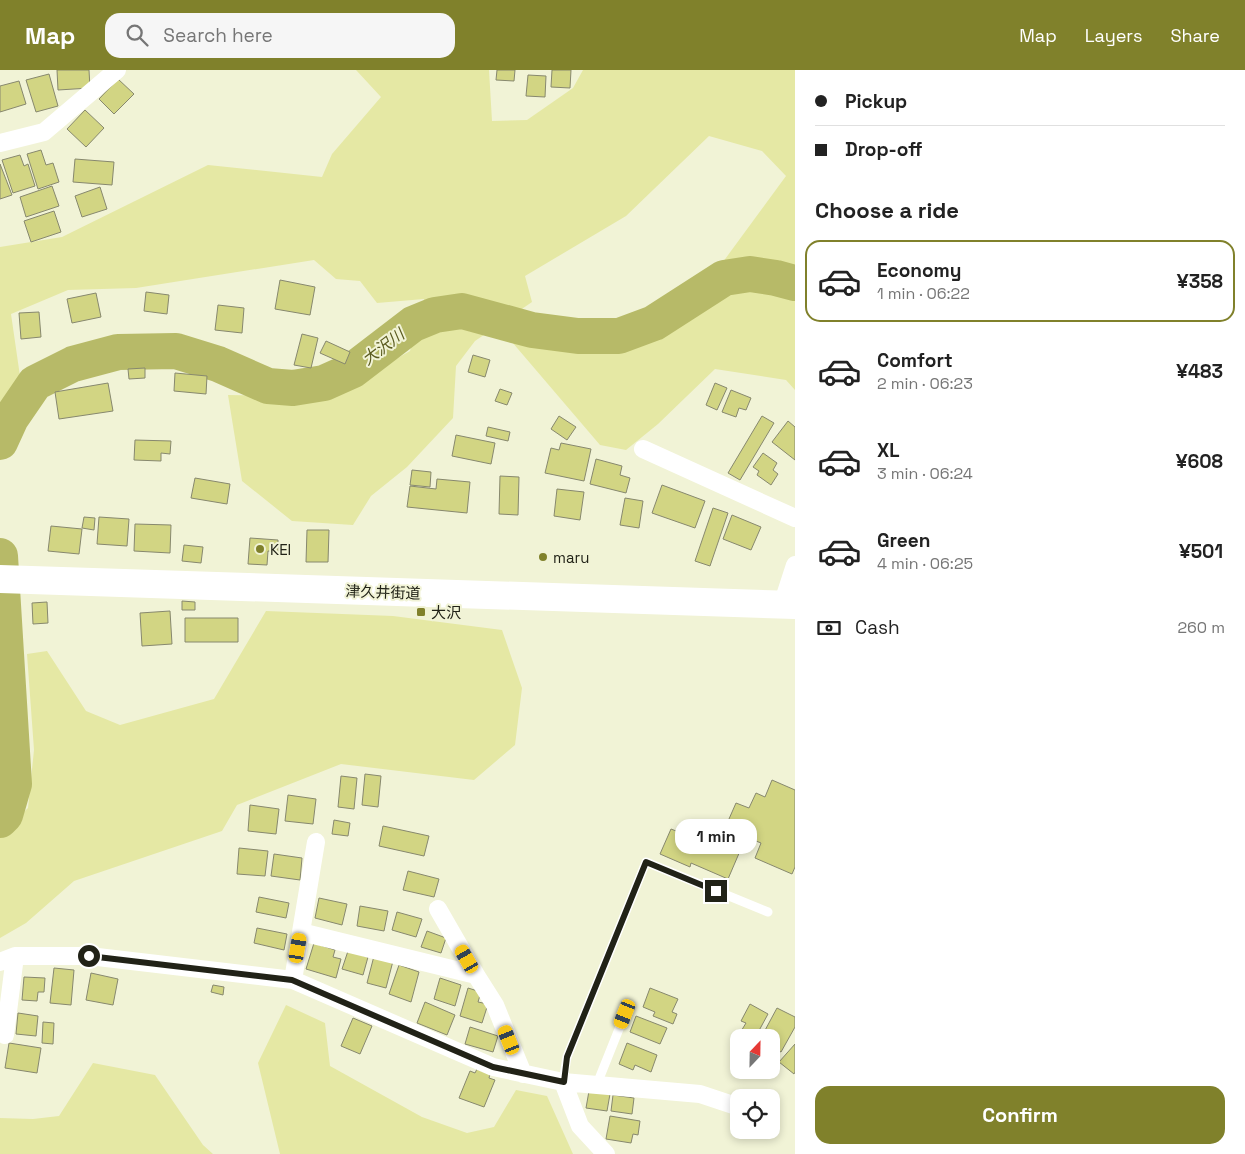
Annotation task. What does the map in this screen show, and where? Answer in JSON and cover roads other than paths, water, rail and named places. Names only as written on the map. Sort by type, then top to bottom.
[{"type":"highway","name":"津久井街道","points":[[13,580],[788,605]]},
{"type":"street","points":[[0,143],[44,132],[117,70]]},
{"type":"street","points":[[643,450],[795,518]]},
{"type":"street","points":[[788,605],[795,565]]},
{"type":"street","points":[[292,980],[316,842]]},
{"type":"street","points":[[438,909],[495,1005],[523,1074]]},
{"type":"street","points":[[301,932],[476,975]]},
{"type":"street","points":[[5,1036],[7,959],[89,956],[292,980],[466,1057],[493,1067],[564,1082],[700,1094],[730,1104]]},
{"type":"street","points":[[564,1082],[580,1126],[606,1154]]},
{"type":"lane","points":[[564,1082],[567,1057],[646,862],[768,912]]},
{"type":"lane","points":[[597,1084],[625,1014]]},
{"type":"waterway","name":"大沢川","points":[[0,442],[11,418],[35,383],[73,364],[118,352],[176,351],[218,364],[268,386],[293,388],[324,383],[353,370],[413,324],[435,315],[462,311],[532,330],[578,336],[619,336],[654,323],[724,278],[750,274],[795,283]]},
{"type":"waterway","name":"大沢川","points":[[0,556],[14,784],[5,815],[0,820]]},
{"type":"place","name":"KEI","points":[[260,549]]},
{"type":"place","name":"maru","points":[[543,557]]},
{"type":"place","name":"大沢","points":[[421,612]]}]
